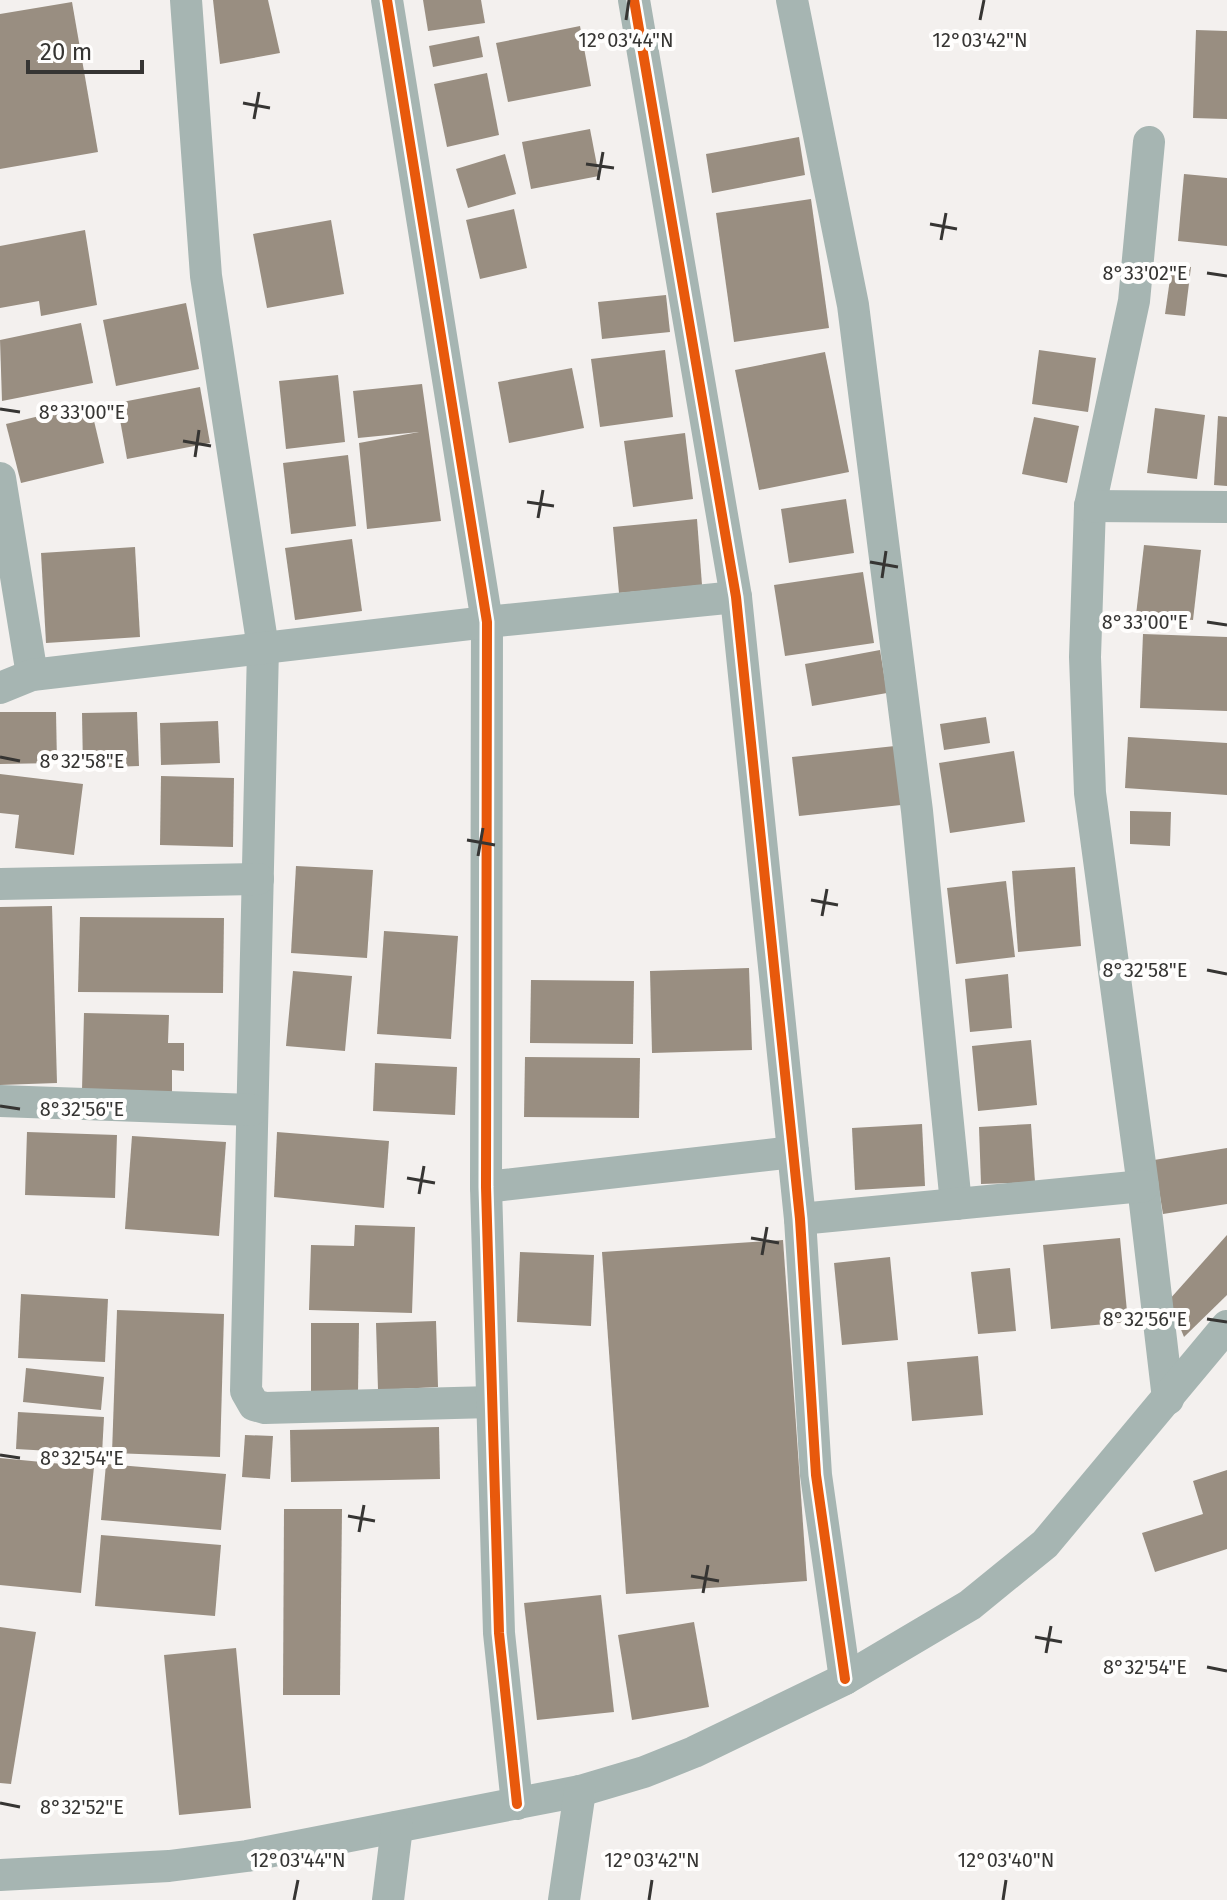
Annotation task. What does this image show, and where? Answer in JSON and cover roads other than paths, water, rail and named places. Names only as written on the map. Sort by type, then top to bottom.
[{"type":"street","points":[[186,0],[206,276],[263,648],[246,1391],[254,1405],[265,1408],[492,1402]]},
{"type":"street","points":[[387,0],[487,622],[486,1187],[499,1633],[517,1804]]},
{"type":"street","points":[[634,0],[736,597],[800,1219],[816,1475],[845,1679]]},
{"type":"street","points":[[792,0],[853,305],[917,811],[956,1204]]},
{"type":"street","points":[[1149,142],[1134,301],[1090,506],[1085,657],[1090,793],[1168,1399]]},
{"type":"street","points":[[0,478],[32,675]]},
{"type":"street","points":[[1090,506],[1227,507]]},
{"type":"street","points":[[0,688],[32,675],[487,622],[736,597]]},
{"type":"street","points":[[0,884],[258,879]]},
{"type":"street","points":[[0,1101],[252,1110]]},
{"type":"street","points":[[486,1187],[793,1152]]},
{"type":"street","points":[[800,1219],[1143,1186]]},
{"type":"street","points":[[18,1883],[247,1856],[517,1804],[580,1791],[644,1772],[694,1752],[845,1679],[970,1605],[1045,1544],[1227,1326]]},
{"type":"street","points":[[564,1900],[580,1791]]},
{"type":"street","points":[[388,1900],[397,1827]]}]
